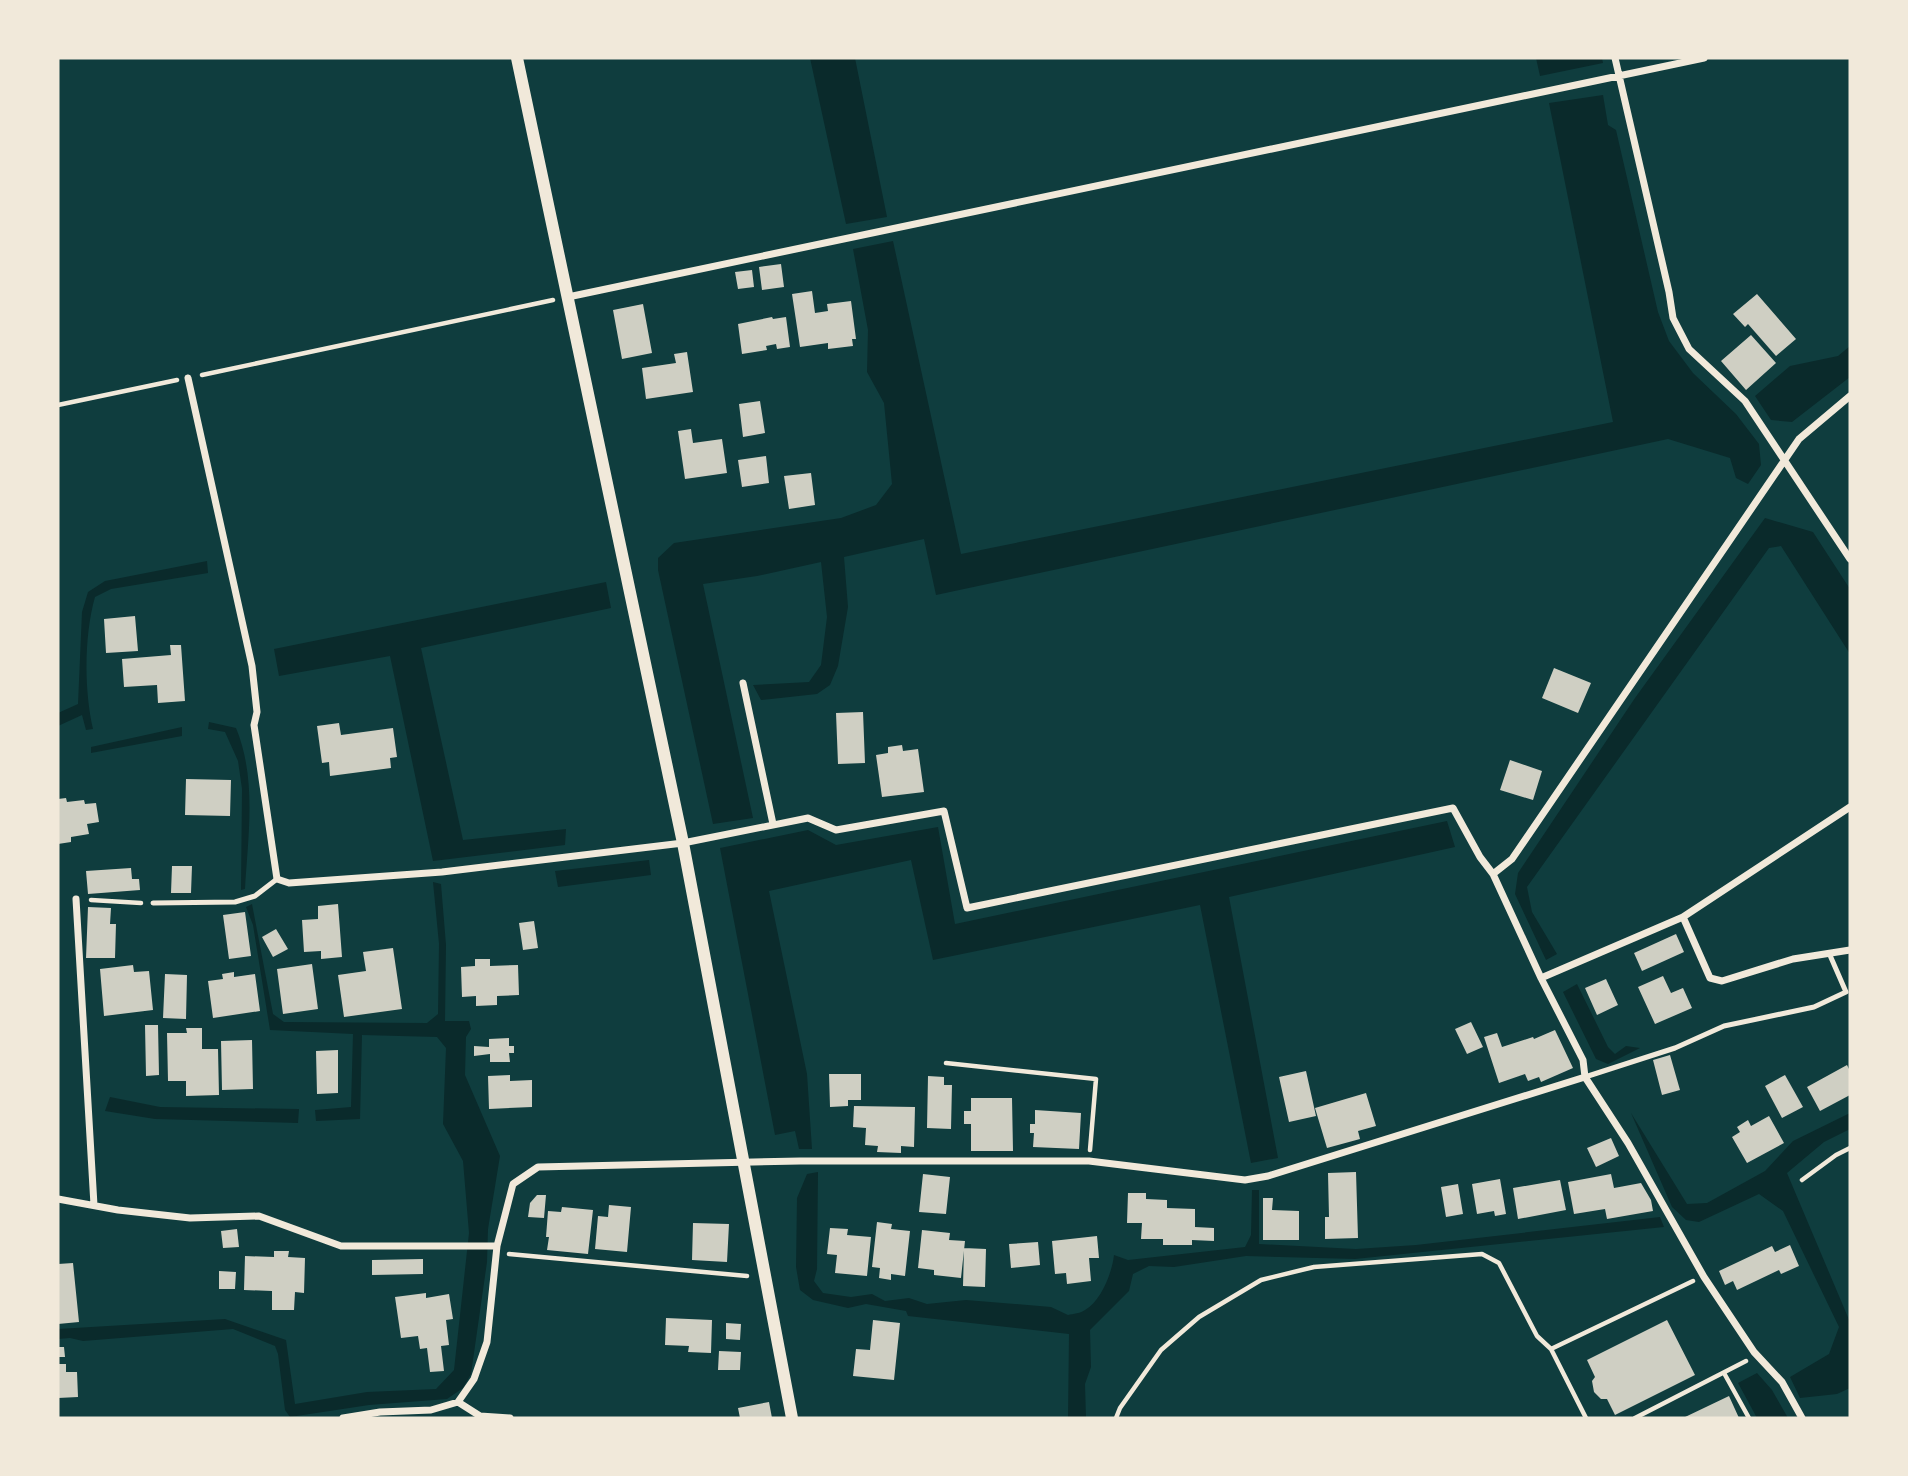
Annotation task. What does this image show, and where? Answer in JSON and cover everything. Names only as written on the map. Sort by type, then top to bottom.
[{"type":"street","points":[[517,58],[683,842],[792,1418]]},
{"type":"street","points":[[1615,58],[1673,318],[1689,349],[1745,401],[1850,559]]},
{"type":"street","points":[[568,297],[1704,58]]},
{"type":"street","points":[[188,378],[252,666],[257,712],[254,725],[277,879],[289,883],[442,872],[683,842],[808,818],[836,830],[944,811],[967,908],[1453,808],[1480,858],[1493,874],[1583,1060],[1585,1077],[1628,1143],[1704,1277],[1754,1352],[1782,1382],[1802,1418]]},
{"type":"street","points":[[1493,874],[1512,859],[1784,458],[1799,439],[1850,396]]},
{"type":"street","points":[[743,683],[773,824]]},
{"type":"street","points":[[1541,978],[1683,917],[1850,807]]},
{"type":"street","points":[[76,899],[94,1205]]},
{"type":"street","points":[[1683,917],[1710,978],[1722,981],[1793,959],[1850,950]]},
{"type":"street","points":[[343,1418],[380,1412],[431,1410],[458,1402],[474,1379],[487,1342],[494,1246],[513,1184],[538,1167],[813,1161],[1089,1161],[1245,1180],[1268,1176],[1585,1077]]},
{"type":"street","points":[[58,1199],[190,1218],[259,1216],[341,1247],[494,1246]]},
{"type":"street","points":[[458,1402],[480,1417],[510,1418]]},
{"type":"lane","points":[[153,903],[235,902],[255,896],[277,879]]},
{"type":"lane","points":[[1585,1077],[1675,1048],[1724,1026],[1814,1007],[1846,992],[1829,953]]},
{"type":"path","points":[[58,405],[568,297]]},
{"type":"path","points":[[76,899],[153,903]]},
{"type":"path","points":[[946,1063],[1096,1079],[1089,1161]]},
{"type":"path","points":[[1802,1180],[1850,1147]]},
{"type":"path","points":[[494,1246],[510,1254],[766,1277]]},
{"type":"path","points":[[1116,1418],[1120,1408],[1161,1350],[1199,1317],[1261,1280],[1314,1267],[1482,1254],[1499,1263],[1537,1336],[1551,1349],[1586,1418]]},
{"type":"path","points":[[1551,1349],[1704,1277]]},
{"type":"path","points":[[1635,1418],[1746,1362],[1754,1352]]},
{"type":"path","points":[[1724,1373],[1749,1418]]},
{"type":"water","points":[[810,58],[855,58],[887,217],[846,224]]},
{"type":"water","points":[[1536,58],[1602,58],[1603,63],[1540,76]]},
{"type":"water","points":[[1603,95],[1608,125],[1616,130],[1658,312],[1669,341],[1693,373],[1736,414],[1759,444],[1761,465],[1748,484],[1736,478],[1730,458],[1668,439],[936,595],[924,539],[844,557],[848,607],[838,666],[830,685],[817,694],[761,700],[753,685],[809,682],[821,665],[827,617],[821,562],[703,584],[753,818],[713,824],[658,570],[658,558],[674,543],[841,518],[876,505],[892,484],[884,403],[867,372],[868,330],[853,249],[893,241],[961,554],[1613,422],[1549,103]]},
{"type":"water","points":[[1850,346],[1850,377],[1792,422],[1771,420],[1755,396],[1790,366],[1838,356]]},
{"type":"water","points":[[1765,518],[1813,532],[1850,589],[1850,654],[1781,546],[1769,548],[1527,887],[1532,912],[1557,954],[1546,960],[1515,894],[1518,873],[1635,698]]},
{"type":"water","points":[[207,561],[208,573],[111,589],[95,597],[86,663],[93,729],[86,730],[82,715],[58,726],[58,713],[78,704],[82,612],[88,592],[105,581]]},
{"type":"water","points":[[606,582],[611,608],[421,648],[463,840],[566,829],[565,845],[433,861],[390,656],[279,676],[274,649]]},
{"type":"water","points":[[209,722],[236,728],[247,767],[250,808],[245,889],[241,890],[242,789],[238,761],[225,732],[208,729]]},
{"type":"water","points":[[182,727],[182,736],[91,753],[91,747]]},
{"type":"water","points":[[1447,821],[1455,847],[1229,897],[1278,1158],[1251,1163],[1200,905],[933,960],[911,860],[769,891],[807,1074],[812,1149],[799,1149],[795,1131],[775,1135],[720,848],[808,830],[836,845],[938,827],[955,924]]},
{"type":"water","points":[[649,860],[651,875],[558,887],[555,871]]},
{"type":"water","points":[[433,882],[441,884],[446,945],[445,1021],[469,1021],[471,1029],[466,1037],[465,1075],[500,1156],[488,1229],[487,1262],[471,1374],[463,1388],[447,1399],[369,1405],[290,1417],[285,1410],[275,1346],[233,1329],[83,1341],[58,1339],[58,1329],[225,1319],[286,1340],[295,1404],[367,1392],[436,1389],[454,1370],[469,1233],[463,1161],[443,1124],[446,1048],[437,1037],[362,1035],[360,1119],[316,1121],[315,1110],[351,1107],[353,1034],[270,1030],[253,925],[246,907],[252,904],[273,1014],[284,1022],[427,1023],[438,1014],[439,944]]},
{"type":"water","points":[[1577,984],[1608,1047],[1615,1054],[1626,1046],[1640,1048],[1608,1064],[1596,1059],[1563,992]]},
{"type":"water","points":[[110,1097],[160,1107],[299,1109],[298,1123],[155,1119],[105,1111]]},
{"type":"water","points":[[1631,1113],[1687,1204],[1707,1203],[1765,1171],[1793,1141],[1850,1113],[1850,1129],[1824,1142],[1787,1173],[1850,1322],[1850,1388],[1837,1394],[1800,1398],[1790,1377],[1829,1354],[1839,1327],[1783,1211],[1759,1194],[1699,1222],[1686,1220],[1672,1207]]},
{"type":"water","points":[[818,1172],[817,1269],[814,1281],[823,1293],[851,1297],[872,1294],[885,1301],[909,1298],[927,1304],[966,1300],[1051,1307],[1068,1315],[1083,1311],[1096,1300],[1108,1278],[1114,1255],[1128,1260],[1245,1247],[1251,1235],[1252,1190],[1259,1190],[1259,1244],[1356,1249],[1416,1245],[1660,1217],[1664,1227],[1355,1259],[1246,1256],[1174,1267],[1149,1266],[1133,1274],[1129,1291],[1090,1330],[1091,1367],[1085,1384],[1086,1418],[1068,1418],[1069,1334],[908,1316],[906,1311],[866,1304],[848,1308],[813,1300],[800,1290],[796,1267],[797,1198],[807,1174]]},
{"type":"water","points":[[1757,1373],[1772,1390],[1788,1418],[1757,1418],[1738,1383]]},
{"type":"building","points":[[781,264],[784,287],[762,290],[759,267]]},
{"type":"building","points":[[752,270],[754,287],[738,289],[735,272]]},
{"type":"building","points":[[812,291],[815,313],[828,311],[827,304],[851,301],[856,339],[852,339],[853,346],[828,349],[828,343],[800,347],[792,294]]},
{"type":"building","points":[[1757,294],[1796,339],[1776,356],[1748,324],[1745,327],[1733,314]]},
{"type":"building","points":[[643,304],[652,353],[622,359],[613,310]]},
{"type":"building","points":[[786,317],[790,347],[777,349],[776,344],[766,346],[767,350],[742,354],[738,324]]},
{"type":"building","points":[[1751,335],[1776,363],[1746,390],[1721,361]]},
{"type":"building","points":[[687,352],[693,392],[646,399],[642,368],[676,363],[674,354]]},
{"type":"building","points":[[760,401],[765,433],[743,437],[739,404]]},
{"type":"building","points":[[691,429],[693,443],[722,439],[727,473],[685,479],[678,431]]},
{"type":"building","points":[[766,456],[769,483],[742,487],[738,460]]},
{"type":"building","points":[[811,473],[815,505],[789,509],[784,476]]},
{"type":"building","points":[[135,616],[138,651],[106,653],[104,619]]},
{"type":"building","points":[[170,645],[181,645],[185,701],[158,703],[157,685],[124,687],[122,659],[171,655]]},
{"type":"building","points":[[1554,668],[1591,683],[1578,713],[1542,698]]},
{"type":"building","points":[[863,712],[865,763],[838,764],[836,713]]},
{"type":"building","points":[[339,723],[341,735],[393,728],[397,757],[390,758],[391,768],[330,776],[329,762],[322,763],[317,726]]},
{"type":"building","points":[[902,745],[903,751],[918,749],[924,792],[882,797],[876,755],[888,753],[888,747]]},
{"type":"building","points":[[1510,760],[1542,771],[1533,800],[1500,790]]},
{"type":"building","points":[[186,779],[231,780],[230,816],[185,815]]},
{"type":"building","points":[[66,798],[67,802],[84,800],[85,804],[96,803],[99,822],[87,824],[89,834],[71,837],[71,842],[58,844],[58,799]]},
{"type":"building","points":[[172,866],[192,866],[191,893],[171,893]]},
{"type":"building","points":[[131,868],[132,879],[139,879],[140,890],[88,894],[86,871]]},
{"type":"building","points":[[338,904],[342,957],[321,959],[321,951],[304,952],[302,920],[318,919],[318,906]]},
{"type":"building","points":[[88,907],[111,908],[110,924],[116,924],[115,958],[86,958]]},
{"type":"building","points":[[245,912],[251,956],[229,959],[223,915]]},
{"type":"building","points":[[534,921],[538,948],[523,950],[519,923]]},
{"type":"building","points":[[276,929],[288,949],[273,957],[262,937]]},
{"type":"building","points":[[1676,934],[1684,952],[1642,971],[1634,953]]},
{"type":"building","points":[[393,948],[402,1009],[344,1017],[338,975],[366,971],[363,952]]},
{"type":"building","points":[[475,959],[490,959],[490,966],[518,965],[519,995],[497,996],[497,1005],[476,1006],[476,996],[462,997],[461,967],[475,966]]},
{"type":"building","points":[[312,964],[318,1009],[283,1014],[277,969]]},
{"type":"building","points":[[133,965],[134,972],[149,971],[153,1010],[104,1016],[100,969]]},
{"type":"building","points":[[234,972],[234,977],[255,974],[260,1011],[213,1018],[208,981],[223,979],[222,974]]},
{"type":"building","points":[[165,974],[187,975],[186,1019],[163,1018]]},
{"type":"building","points":[[1663,976],[1671,993],[1683,988],[1692,1008],[1655,1024],[1638,987]]},
{"type":"building","points":[[1606,979],[1618,1005],[1597,1015],[1585,988]]},
{"type":"building","points":[[1471,1022],[1483,1047],[1467,1054],[1455,1029]]},
{"type":"building","points":[[145,1025],[158,1025],[159,1075],[146,1076]]},
{"type":"building","points":[[186,1028],[202,1028],[202,1049],[218,1049],[219,1095],[186,1096],[186,1081],[168,1081],[167,1033],[187,1033]]},
{"type":"building","points":[[1555,1030],[1573,1068],[1541,1082],[1539,1077],[1528,1081],[1525,1074],[1499,1083],[1484,1037],[1497,1033],[1502,1047],[1533,1037],[1534,1039]]},
{"type":"building","points":[[509,1038],[509,1046],[514,1046],[514,1053],[509,1053],[510,1062],[490,1062],[490,1054],[474,1056],[474,1046],[489,1047],[489,1039]]},
{"type":"building","points":[[252,1040],[253,1089],[222,1090],[221,1041]]},
{"type":"building","points":[[338,1050],[338,1093],[317,1094],[316,1051]]},
{"type":"building","points":[[1670,1055],[1680,1090],[1662,1095],[1653,1060]]},
{"type":"building","points":[[1847,1065],[1850,1071],[1850,1095],[1820,1111],[1807,1087]]},
{"type":"building","points":[[1306,1071],[1316,1116],[1289,1122],[1279,1077]]},
{"type":"building","points":[[829,1074],[861,1074],[861,1100],[848,1100],[848,1106],[830,1107]]},
{"type":"building","points":[[510,1075],[510,1081],[532,1080],[532,1107],[489,1109],[488,1076]]},
{"type":"building","points":[[1785,1075],[1803,1107],[1782,1118],[1765,1086]]},
{"type":"building","points":[[928,1076],[944,1077],[944,1085],[952,1085],[951,1129],[927,1128]]},
{"type":"building","points":[[1366,1093],[1376,1126],[1358,1131],[1360,1139],[1327,1148],[1315,1108]]},
{"type":"building","points":[[971,1098],[1012,1098],[1013,1151],[971,1151],[971,1124],[964,1124],[964,1111],[971,1111]]},
{"type":"building","points":[[854,1106],[915,1107],[914,1147],[901,1146],[901,1153],[877,1152],[878,1146],[865,1145],[866,1128],[853,1127]]},
{"type":"building","points":[[1035,1110],[1081,1113],[1079,1149],[1033,1147],[1034,1133],[1030,1133],[1030,1124],[1035,1124]]},
{"type":"building","points":[[1769,1116],[1784,1143],[1747,1163],[1732,1137],[1740,1132],[1737,1127],[1748,1120],[1751,1126]]},
{"type":"building","points":[[1611,1138],[1619,1156],[1596,1167],[1587,1148]]},
{"type":"building","points":[[1356,1172],[1358,1238],[1325,1239],[1325,1217],[1329,1217],[1328,1173]]},
{"type":"building","points":[[923,1174],[950,1177],[946,1214],[919,1212]]},
{"type":"building","points":[[1611,1174],[1614,1188],[1641,1183],[1651,1200],[1653,1211],[1607,1219],[1605,1209],[1574,1214],[1568,1182]]},
{"type":"building","points":[[1500,1179],[1506,1214],[1495,1216],[1494,1211],[1477,1214],[1472,1184]]},
{"type":"building","points":[[1560,1180],[1566,1210],[1518,1219],[1513,1188]]},
{"type":"building","points":[[1458,1184],[1463,1214],[1446,1217],[1441,1187]]},
{"type":"building","points":[[1128,1193],[1146,1193],[1146,1199],[1167,1200],[1167,1208],[1195,1209],[1195,1227],[1214,1228],[1214,1241],[1192,1240],[1192,1245],[1163,1245],[1163,1239],[1141,1239],[1142,1223],[1127,1223]]},
{"type":"building","points":[[537,1195],[546,1195],[544,1218],[528,1217],[530,1203]]},
{"type":"building","points":[[1263,1198],[1273,1198],[1272,1210],[1299,1211],[1299,1240],[1263,1240]]},
{"type":"building","points":[[609,1205],[631,1207],[627,1252],[595,1249],[598,1216],[608,1217]]},
{"type":"building","points":[[562,1207],[593,1210],[588,1254],[547,1250],[548,1211],[561,1212]]},
{"type":"building","points":[[877,1222],[892,1224],[891,1229],[910,1231],[905,1276],[891,1274],[891,1280],[879,1278],[880,1268],[872,1267]]},
{"type":"building","points":[[693,1223],[729,1224],[727,1262],[692,1260]]},
{"type":"building","points":[[830,1228],[848,1229],[847,1235],[871,1237],[867,1276],[835,1273],[837,1255],[827,1254]]},
{"type":"building","points":[[237,1229],[239,1247],[223,1248],[221,1231]]},
{"type":"building","points":[[922,1230],[950,1233],[949,1240],[965,1241],[961,1278],[934,1275],[934,1270],[918,1268]]},
{"type":"building","points":[[1097,1236],[1099,1258],[1089,1258],[1091,1281],[1067,1284],[1066,1273],[1055,1274],[1052,1241]]},
{"type":"building","points":[[1038,1242],[1040,1265],[1011,1268],[1009,1244]]},
{"type":"building","points":[[1790,1245],[1799,1266],[1781,1274],[1779,1270],[1737,1290],[1733,1281],[1725,1285],[1719,1271],[1772,1246],[1775,1252]]},
{"type":"building","points":[[964,1248],[986,1249],[985,1287],[963,1286]]},
{"type":"building","points":[[274,1251],[289,1251],[288,1257],[305,1258],[304,1293],[295,1292],[294,1310],[272,1310],[272,1291],[244,1290],[245,1256],[274,1257]]},
{"type":"building","points":[[423,1259],[423,1274],[372,1275],[372,1260]]},
{"type":"building","points":[[73,1263],[79,1322],[58,1324],[58,1264]]},
{"type":"building","points":[[219,1271],[236,1272],[235,1289],[219,1289]]},
{"type":"building","points":[[426,1293],[426,1298],[449,1294],[453,1319],[446,1320],[449,1345],[441,1346],[444,1371],[430,1372],[427,1348],[420,1349],[418,1336],[401,1338],[395,1297]]},
{"type":"building","points":[[666,1318],[712,1320],[711,1353],[688,1352],[689,1346],[665,1345]]},
{"type":"building","points":[[873,1320],[900,1323],[894,1380],[853,1376],[856,1349],[870,1350]]},
{"type":"building","points":[[1667,1320],[1695,1375],[1615,1415],[1607,1399],[1601,1399],[1594,1392],[1592,1381],[1595,1377],[1587,1360]]},
{"type":"building","points":[[726,1323],[741,1324],[740,1340],[726,1339]]},
{"type":"building","points":[[58,1347],[64,1347],[65,1357],[58,1357]]},
{"type":"building","points":[[719,1351],[741,1352],[740,1370],[718,1370]]},
{"type":"building","points":[[58,1364],[66,1364],[66,1372],[77,1372],[78,1397],[58,1398]]},
{"type":"building","points":[[1729,1396],[1739,1418],[1683,1418]]},
{"type":"building","points":[[769,1402],[772,1418],[740,1418],[738,1408]]}]
